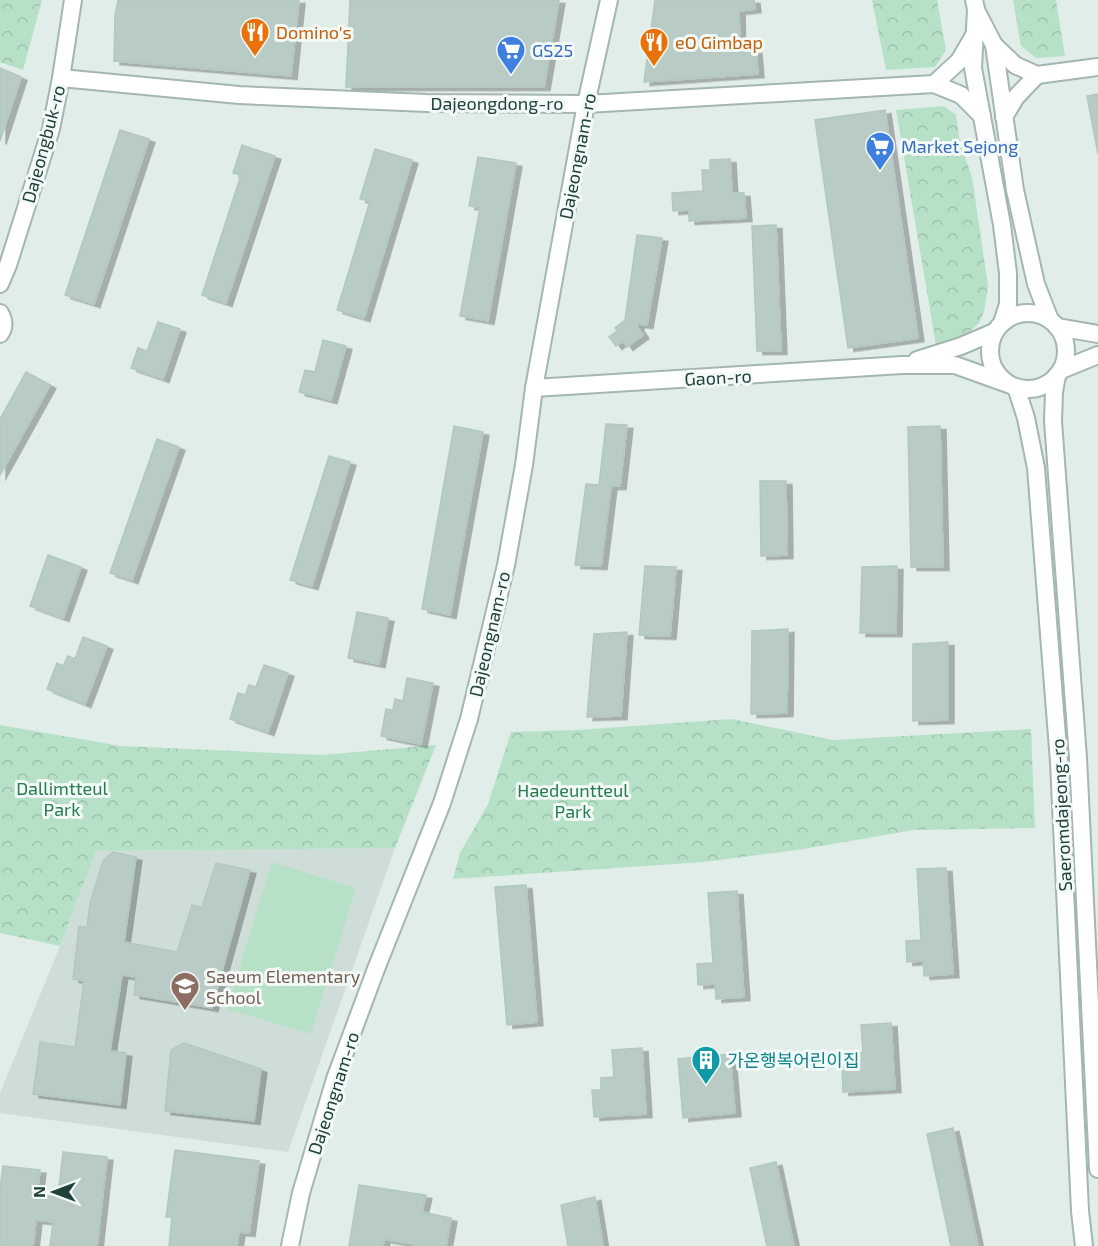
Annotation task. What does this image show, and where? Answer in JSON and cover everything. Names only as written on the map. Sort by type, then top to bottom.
[{"type":"street","name":"Dajeongbuk-ro","points":[[0,284],[51,129],[73,0]]},
{"type":"street","name":"Dajeongnam-ro","points":[[290,1246],[301,1193],[335,1079],[442,803],[469,719],[506,565],[524,465],[534,388],[586,104],[609,0]]},
{"type":"street","points":[[975,4],[973,68],[1008,273],[1008,304],[990,344],[990,356],[999,377],[1012,386]]},
{"type":"street","points":[[975,4],[994,45],[1016,190],[1036,284],[1054,324],[1063,336],[1066,348],[1065,360],[1059,373]]},
{"type":"street","points":[[975,34],[959,62],[934,84],[961,95],[982,116]]},
{"type":"street","points":[[994,45],[1016,65],[1037,75],[1098,67]]},
{"type":"street","points":[[1005,117],[1016,97],[1037,75]]},
{"type":"street","name":"Dajeongdong-ro","points":[[61,78],[239,95],[427,103],[586,104],[934,84]]},
{"type":"street","points":[[0,313],[4,325],[0,334]]},
{"type":"street","points":[[902,365],[961,346],[998,328],[1012,316],[1021,313],[1032,313],[1054,324],[1098,334]]},
{"type":"street","points":[[902,365],[955,365],[1028,390],[1045,386],[1059,373],[1098,356]]},
{"type":"street","name":"Gaon-ro","points":[[534,388],[902,365]]},
{"type":"street","name":"Saeromdajeong-ro","points":[[1059,373],[1054,392],[1053,422],[1078,758],[1098,1170]]},
{"type":"street","name":"Saeromdajeong-ro","points":[[1012,386],[1026,418],[1036,468],[1059,762],[1080,1211],[1084,1246]]},
{"type":"shaded area","name":"Saeum Elementary School","points":[[395,848],[288,1152],[0,1113],[0,1093],[96,851]]},
{"type":"green space","points":[[0,0],[42,0],[23,70],[0,62]]},
{"type":"green space","points":[[872,0],[937,0],[946,50],[935,67],[886,70]]},
{"type":"green space","points":[[1013,0],[1056,0],[1065,56],[1036,58],[1021,46]]},
{"type":"green space","points":[[944,106],[956,115],[960,143],[972,177],[988,286],[984,312],[979,323],[967,334],[936,345],[896,110]]},
{"type":"green space","name":"Haedeuntteul Park","points":[[732,719],[833,740],[1031,729],[1035,828],[914,830],[798,850],[704,862],[453,879],[460,853],[488,804],[511,732],[577,730]]},
{"type":"green space","name":"Dallimtteul Park","points":[[0,725],[121,746],[321,755],[436,745],[395,848],[96,851],[60,946],[0,933]]},
{"type":"green space","points":[[272,862],[356,888],[311,1034],[227,1009]]},
{"type":"building","points":[[118,0],[299,0],[291,76],[114,61],[115,15]]},
{"type":"building","points":[[350,0],[559,0],[544,87],[346,87]]},
{"type":"building","points":[[655,0],[754,0],[755,9],[739,11],[740,51],[756,50],[758,74],[644,82]]},
{"type":"building","points":[[0,68],[21,77],[0,141]]},
{"type":"building","points":[[1098,94],[1098,154],[1087,96]]},
{"type":"building","points":[[885,110],[918,338],[848,348],[815,120]]},
{"type":"building","points":[[120,130],[149,139],[94,304],[65,295]]},
{"type":"building","points":[[242,145],[275,156],[226,303],[202,295],[241,175],[233,173]]},
{"type":"building","points":[[375,149],[412,160],[364,318],[337,310],[370,201],[360,199]]},
{"type":"building","points":[[478,157],[516,163],[488,321],[460,316],[480,208],[469,206]]},
{"type":"building","points":[[730,159],[732,193],[744,193],[746,218],[689,221],[689,210],[673,211],[672,193],[703,191],[702,170],[710,170],[710,160]]},
{"type":"building","points":[[776,225],[781,351],[757,351],[752,226]]},
{"type":"building","points":[[637,235],[662,238],[647,325],[638,324],[643,335],[627,347],[623,341],[616,346],[609,337],[625,320]]},
{"type":"building","points":[[158,322],[180,329],[163,379],[131,368],[138,348],[147,351]]},
{"type":"building","points":[[323,340],[346,346],[331,400],[299,392],[305,370],[315,372]]},
{"type":"building","points":[[26,372],[50,385],[0,475],[0,419]]},
{"type":"building","points":[[606,424],[627,425],[620,486],[611,486],[601,566],[575,565],[586,484],[599,485]]},
{"type":"building","points":[[454,426],[483,432],[450,615],[422,609]]},
{"type":"building","points":[[940,426],[943,567],[911,567],[908,427]]},
{"type":"building","points":[[157,439],[179,447],[132,580],[110,573]]},
{"type":"building","points":[[329,456],[350,462],[312,586],[290,580]]},
{"type":"building","points":[[760,481],[786,481],[787,555],[761,556]]},
{"type":"building","points":[[48,555],[81,567],[63,618],[30,606]]},
{"type":"building","points":[[645,566],[676,567],[670,636],[639,635]]},
{"type":"building","points":[[897,566],[896,633],[860,633],[862,567]]},
{"type":"building","points":[[357,612],[388,618],[379,664],[348,658]]},
{"type":"building","points":[[788,629],[787,713],[751,714],[752,631]]},
{"type":"building","points":[[627,632],[621,716],[587,717],[594,634]]},
{"type":"building","points":[[83,637],[107,646],[85,704],[47,689],[57,663],[63,666],[68,656],[75,659]]},
{"type":"building","points":[[948,642],[948,720],[913,721],[913,644]]},
{"type":"building","points":[[264,665],[288,673],[268,732],[230,719],[238,693],[245,695],[249,685],[256,687]]},
{"type":"building","points":[[407,678],[433,683],[421,744],[381,736],[386,709],[393,710],[395,699],[403,701]]},
{"type":"building","points":[[113,852],[136,857],[124,942],[177,952],[192,905],[202,907],[216,863],[250,870],[212,1008],[134,995],[136,977],[122,975],[110,1051],[126,1053],[120,1105],[33,1094],[40,1042],[75,1047],[84,981],[73,979],[79,926],[87,927],[90,903],[103,861]]},
{"type":"building","points":[[946,868],[953,974],[924,976],[923,961],[907,962],[906,941],[921,940],[917,869]]},
{"type":"building","points":[[526,885],[537,1022],[507,1025],[495,887]]},
{"type":"building","points":[[737,891],[744,997],[716,999],[715,984],[698,985],[697,964],[713,963],[708,893]]},
{"type":"building","points":[[891,1023],[895,1089],[843,1092],[842,1065],[850,1065],[850,1053],[863,1052],[861,1025]]},
{"type":"building","points":[[184,1043],[261,1069],[254,1121],[165,1111],[171,1050]]},
{"type":"building","points":[[642,1048],[646,1114],[594,1117],[592,1090],[601,1090],[601,1078],[614,1077],[612,1050]]},
{"type":"building","name":"가온행복어린이집","points":[[730,1054],[735,1113],[683,1118],[678,1059]]},
{"type":"building","points":[[953,1128],[978,1246],[951,1246],[927,1134]]},
{"type":"building","points":[[175,1150],[259,1161],[249,1233],[239,1232],[237,1246],[169,1246],[172,1217],[166,1217]]},
{"type":"building","points":[[63,1152],[107,1157],[97,1246],[50,1246],[53,1222],[36,1220],[33,1246],[0,1246],[0,1188],[3,1166],[40,1170],[37,1195],[58,1197]]},
{"type":"building","points":[[776,1162],[794,1246],[767,1246],[750,1168]]},
{"type":"building","points":[[359,1185],[426,1195],[422,1212],[451,1218],[446,1246],[416,1246],[384,1239],[383,1246],[349,1246]]},
{"type":"building","points":[[595,1197],[603,1246],[568,1246],[561,1205]]},
{"type":"place","name":"Domino's","points":[[255,58]]},
{"type":"place","name":"eO Gimbap","points":[[654,68]]},
{"type":"place","name":"GS25","points":[[511,76]]},
{"type":"place","name":"Market Sejong","points":[[880,172]]},
{"type":"place","name":"Saeum Elementary School","points":[[185,1012]]},
{"type":"place","name":"가온행복어린이집","points":[[706,1086]]}]
